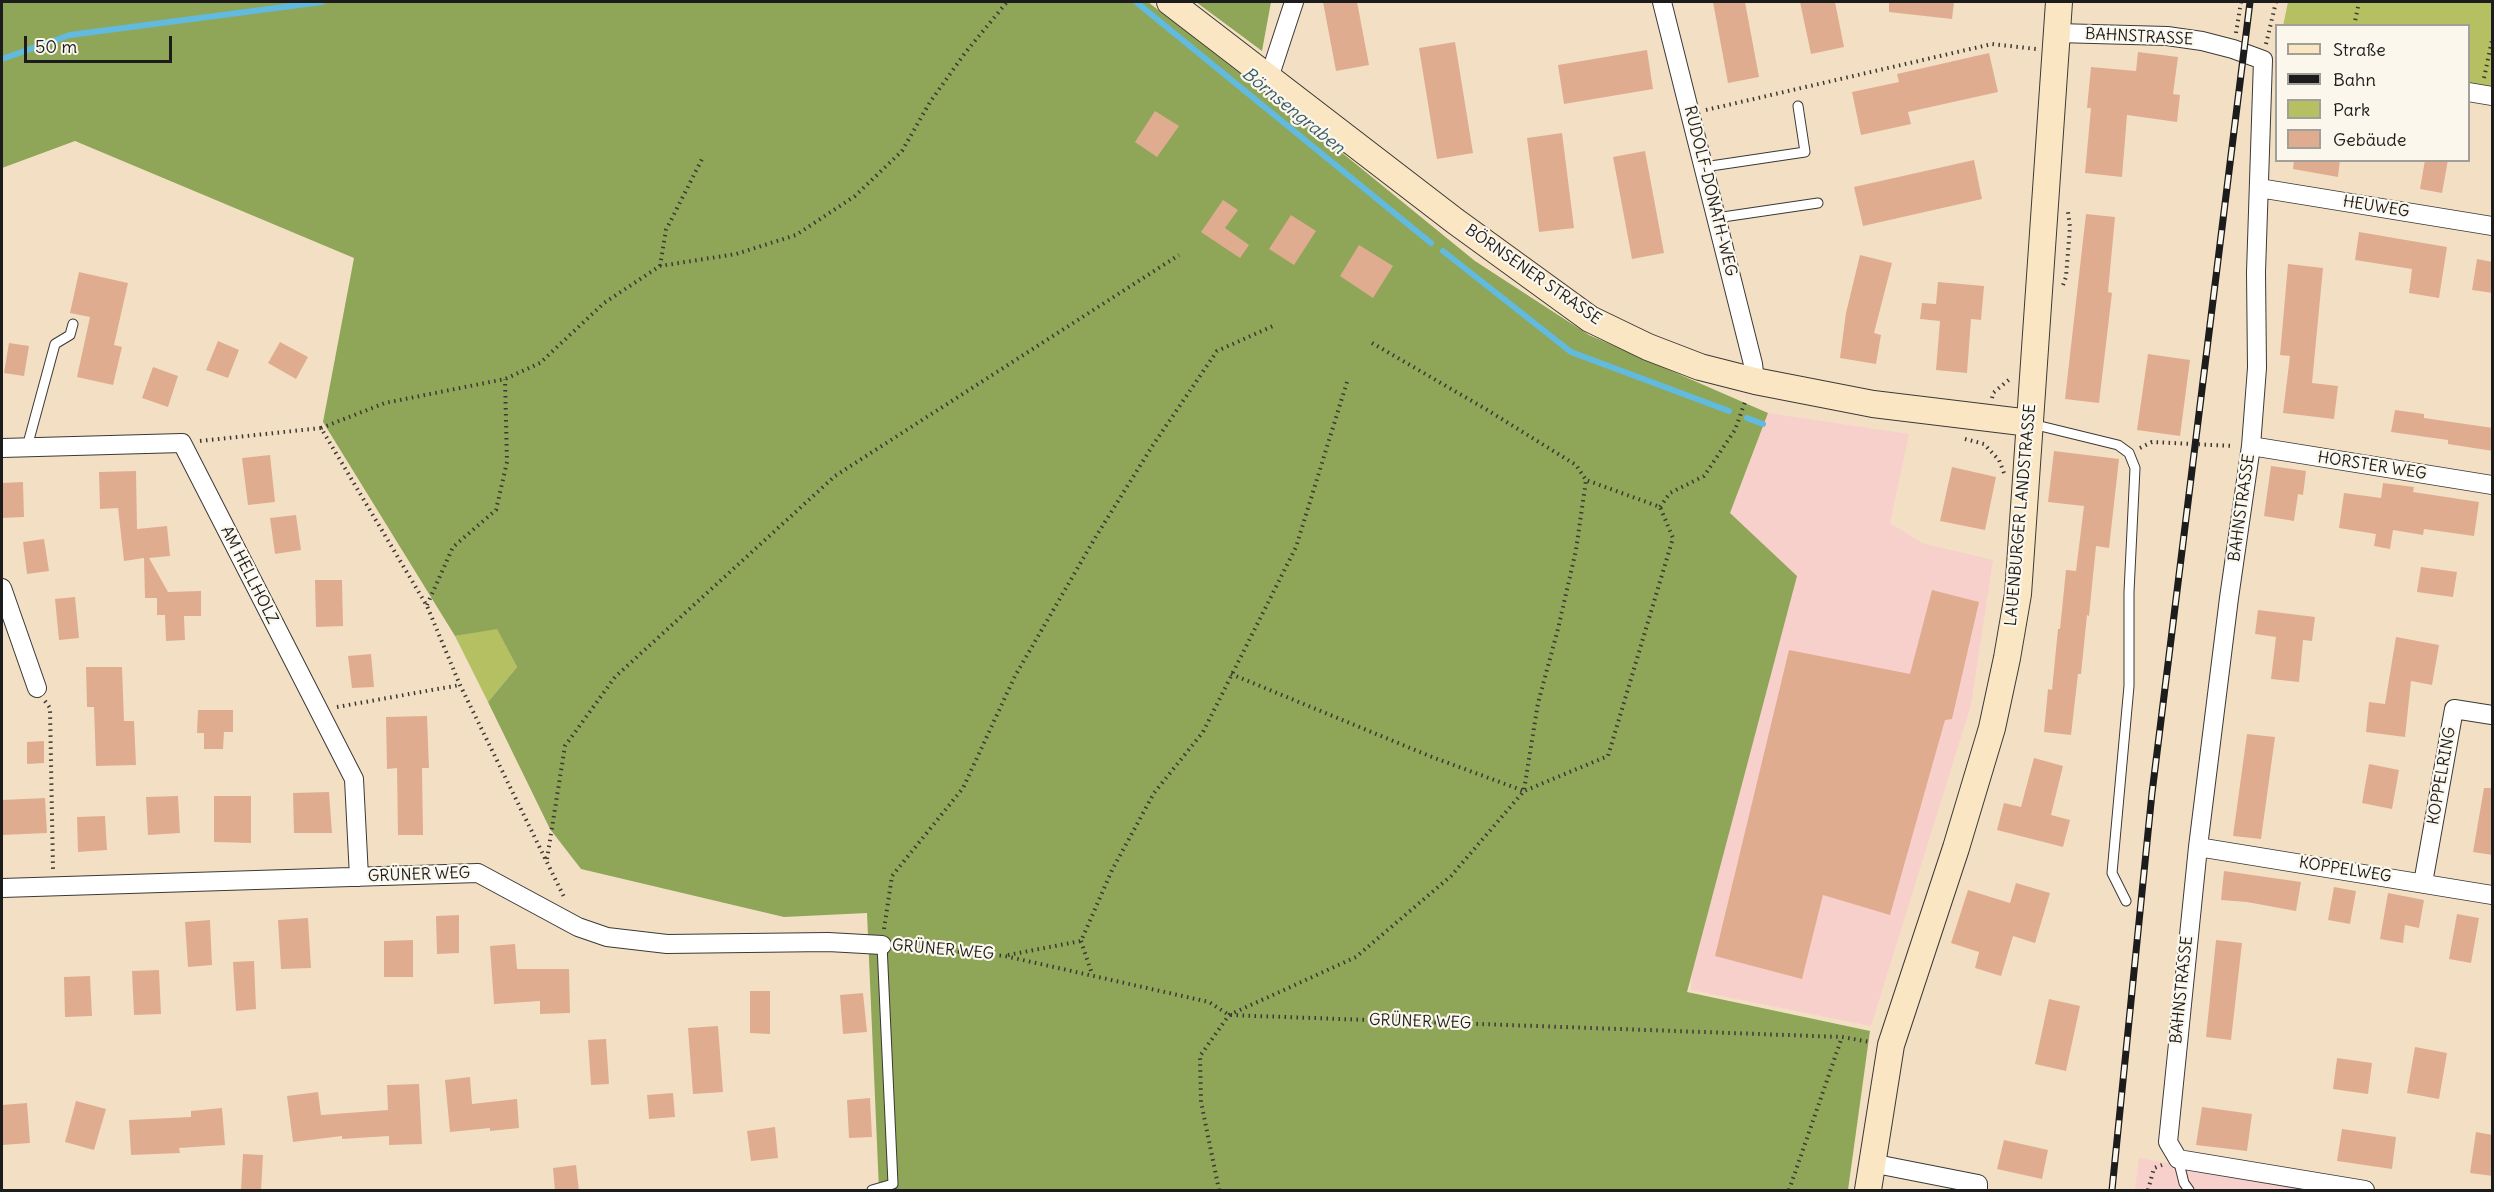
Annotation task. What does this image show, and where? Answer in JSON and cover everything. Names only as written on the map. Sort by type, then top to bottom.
[{"type":"main road","name":"BÖRNSENER STRASSE","points":[[1170,2],[1526,273],[1590,319],[1749,392],[1874,404],[1985,406],[2030,423]]},
{"type":"main road","name":"LAUENBURGER LANDSTRASSE","points":[[1868,1191],[1891,1045],[1956,848],[1992,728],[2018,594],[2059,2]]},
{"type":"street","points":[[1269,78],[1294,2]]},
{"type":"street","name":"RUDOLF-DONATH-WEG","points":[[1662,2],[1753,364],[1749,392]]},
{"type":"street","name":"BAHNSTRASSE","points":[[2056,42],[2167,36],[2202,41],[2270,61],[2259,188],[2256,272],[2257,368],[2251,446],[2229,598],[2198,847],[2168,1142],[2178,1159]]},
{"type":"street","name":"HEUWEG","points":[[2259,188],[2493,226]]},
{"type":"street","points":[[2,448],[182,443]]},
{"type":"street","name":"AM HELLHOLZ","points":[[182,443],[354,779],[359,877]]},
{"type":"street","name":"HORSTER WEG","points":[[2251,446],[2493,485]]},
{"type":"street","points":[[2,588],[37,688]]},
{"type":"street","name":"KOPPELRING","points":[[2423,883],[2454,709],[2493,715]]},
{"type":"street","name":"KOPPELWEG","points":[[2198,847],[2493,895]]},
{"type":"street","name":"GRÜNER WEG","points":[[2,888],[478,873],[578,927],[607,938],[667,944],[828,942],[882,945]]},
{"type":"street","points":[[2178,1159],[2365,1191]]},
{"type":"street","points":[[1871,1163],[1978,1184],[1978,1191]]},
{"type":"lane","points":[[1704,167],[1805,152],[1798,106]]},
{"type":"lane","points":[[1716,218],[1818,203]]},
{"type":"lane","points":[[27,447],[55,344],[70,335],[73,324]]},
{"type":"lane","points":[[2030,423],[2118,445],[2129,453],[2135,468],[2129,592],[2128,686],[2112,873],[2126,901]]},
{"type":"lane","points":[[872,1191],[893,1184],[882,945]]},
{"type":"lane","points":[[2178,1159],[2184,1183],[2189,1191]]},
{"type":"path","points":[[182,443],[321,428],[385,403],[505,379],[540,363],[604,303],[660,266],[736,254],[796,235],[855,196],[902,151],[930,102],[964,53],[1006,2]]},
{"type":"path","points":[[2233,49],[2241,2]]},
{"type":"path","points":[[2270,61],[2276,2]]},
{"type":"path","points":[[2354,24],[2359,2]]},
{"type":"path","points":[[2480,94],[2493,40]]},
{"type":"path","points":[[1691,113],[1992,44],[2056,42]]},
{"type":"path","points":[[660,266],[666,230],[702,159]]},
{"type":"path","points":[[547,859],[565,746],[615,676],[835,476],[1179,255]]},
{"type":"path","points":[[882,945],[892,876],[963,789],[1015,676],[1112,510],[1217,351],[1273,326]]},
{"type":"path","points":[[1219,1191],[1201,1102],[1200,1056],[1229,1015],[1356,957],[1451,876],[1524,791],[1608,756],[1673,538],[1660,507],[1586,480],[1576,465],[1372,343]]},
{"type":"path","points":[[1984,444],[1985,406],[1993,393],[2012,377],[2019,354],[2034,356]]},
{"type":"path","points":[[427,606],[453,547],[496,510],[507,462],[505,379]]},
{"type":"path","points":[[1092,975],[1081,941],[1112,870],[1154,794],[1203,732],[1296,547],[1347,382]]},
{"type":"path","points":[[1660,507],[1670,493],[1704,476],[1735,430],[1749,392]]},
{"type":"path","points":[[1985,406],[1993,393]]},
{"type":"path","points":[[321,428],[427,606],[460,685],[547,859],[578,927]]},
{"type":"path","points":[[1954,437],[1984,444],[1999,460],[2005,477]]},
{"type":"path","points":[[2129,453],[2152,442],[2202,447],[2251,446]]},
{"type":"path","points":[[1524,791],[1538,703],[1573,561],[1586,480]]},
{"type":"path","points":[[1231,674],[1432,757],[1524,791]]},
{"type":"path","points":[[318,711],[460,685]]},
{"type":"path","points":[[37,688],[50,708],[53,887]]},
{"type":"path","points":[[1005,956],[1081,941]]},
{"type":"path","name":"GRÜNER WEG","points":[[882,945],[1005,956],[1209,1002],[1229,1015],[1842,1037],[1891,1045]]},
{"type":"path","points":[[1789,1191],[1842,1037]]},
{"type":"path","points":[[2148,1191],[2154,1168],[2178,1159]]},
{"type":"shaded area","points":[[1768,413],[1909,434],[1890,523],[1922,543],[1993,560],[1971,705],[1871,1026],[1691,990],[1730,513]]},
{"type":"shaded area","points":[[2139,1158],[2316,1190],[2135,1190]]},
{"type":"green space","points":[[2,2],[1148,2],[1335,147],[1475,261],[1589,335],[1768,413],[1730,513],[1797,576],[1687,992],[1870,1031],[1848,1190],[879,1190],[867,913],[784,917],[581,869],[550,829],[488,702],[517,667],[497,629],[455,636],[323,422],[354,258],[75,141],[2,168]]},
{"type":"green space","points":[[1196,2],[1271,2],[1262,51]]},
{"type":"green space","points":[[2288,2],[2492,2],[2492,91],[2470,87],[2470,24],[2283,24]]},
{"type":"green space","points":[[497,628],[517,667],[488,702],[455,636]]},
{"type":"building","points":[[1323,2],[1357,2],[1369,65],[1336,71]]},
{"type":"building","points":[[1713,2],[1745,2],[1759,77],[1728,83]]},
{"type":"building","points":[[1800,2],[1835,2],[1844,47],[1811,54]]},
{"type":"building","points":[[1889,2],[1954,2],[1952,19],[1889,12]]},
{"type":"building","points":[[1455,42],[1473,153],[1437,159],[1419,48]]},
{"type":"building","points":[[1647,50],[1653,89],[1564,104],[1558,65]]},
{"type":"building","points":[[2138,52],[2178,57],[2173,94],[2180,95],[2177,122],[2127,115],[2122,177],[2085,173],[2091,108],[2087,108],[2091,67],[2136,71]]},
{"type":"building","points":[[1989,53],[1998,92],[1908,112],[1911,124],[1861,135],[1852,92],[1899,82],[1897,74]]},
{"type":"building","points":[[1155,111],[1179,126],[1157,157],[1135,142]]},
{"type":"building","points":[[1562,133],[1574,228],[1539,232],[1527,138]]},
{"type":"building","points":[[1645,151],[1664,253],[1632,259],[1613,157]]},
{"type":"building","points":[[1974,160],[1982,199],[1863,226],[1854,187]]},
{"type":"building","points":[[2294,162],[2340,162],[2338,177],[2293,169]]},
{"type":"building","points":[[2425,162],[2448,162],[2442,193],[2420,189]]},
{"type":"building","points":[[1223,200],[1238,210],[1225,228],[1249,245],[1240,258],[1201,232]]},
{"type":"building","points":[[2086,214],[2115,217],[2108,292],[2112,293],[2099,403],[2065,399]]},
{"type":"building","points":[[1291,215],[1316,231],[1294,265],[1269,249]]},
{"type":"building","points":[[2359,232],[2447,247],[2439,298],[2409,293],[2412,269],[2355,260]]},
{"type":"building","points":[[1359,245],[1393,266],[1373,298],[1340,276]]},
{"type":"building","points":[[1860,255],[1892,263],[1874,333],[1881,335],[1876,364],[1840,358],[1846,313]]},
{"type":"building","points":[[2477,259],[2493,262],[2493,293],[2472,290]]},
{"type":"building","points":[[2288,264],[2323,268],[2312,383],[2338,386],[2334,419],[2283,413],[2290,356],[2280,355]]},
{"type":"building","points":[[79,272],[128,283],[114,345],[122,347],[113,385],[77,377],[90,317],[70,313]]},
{"type":"building","points":[[1938,282],[1984,286],[1981,320],[1971,319],[1967,373],[1936,370],[1940,321],[1920,319],[1922,303],[1936,304]]},
{"type":"building","points":[[218,341],[239,350],[228,378],[206,370]]},
{"type":"building","points":[[280,342],[308,357],[296,379],[268,363]]},
{"type":"building","points":[[9,343],[29,346],[24,376],[4,373]]},
{"type":"building","points":[[2148,354],[2190,360],[2180,436],[2137,430]]},
{"type":"building","points":[[153,367],[178,376],[168,407],[142,398]]},
{"type":"building","points":[[2395,410],[2424,414],[2424,418],[2493,428],[2493,451],[2448,444],[2448,440],[2391,432]]},
{"type":"building","points":[[2054,451],[2119,459],[2109,548],[2096,546],[2089,616],[2087,615],[2081,674],[2078,674],[2071,735],[2044,732],[2048,689],[2052,690],[2066,570],[2076,571],[2084,506],[2048,502]]},
{"type":"building","points":[[270,455],[275,502],[248,505],[242,458]]},
{"type":"building","points":[[2271,466],[2306,471],[2303,495],[2298,494],[2294,521],[2264,516]]},
{"type":"building","points":[[1952,467],[1996,477],[1985,530],[1940,521]]},
{"type":"building","points":[[136,471],[137,529],[167,526],[170,556],[149,558],[168,592],[201,591],[201,616],[184,616],[185,640],[166,641],[165,615],[157,615],[157,598],[145,598],[144,558],[124,561],[118,508],[100,509],[99,472]]},
{"type":"building","points":[[23,482],[24,517],[2,518],[2,483]]},
{"type":"building","points":[[2383,483],[2414,487],[2413,492],[2479,502],[2474,536],[2424,529],[2423,535],[2393,530],[2390,549],[2374,546],[2376,534],[2339,528],[2344,493],[2381,498]]},
{"type":"building","points":[[296,515],[301,550],[275,554],[270,518]]},
{"type":"building","points":[[44,539],[49,571],[27,574],[23,542]]},
{"type":"building","points":[[2421,567],[2457,572],[2453,597],[2417,592]]},
{"type":"building","points":[[315,580],[342,580],[343,626],[316,627]]},
{"type":"building","points":[[1932,590],[1979,602],[1952,719],[1945,720],[1890,915],[1823,895],[1802,979],[1715,956],[1789,650],[1910,674]]},
{"type":"building","points":[[75,597],[79,638],[59,640],[55,599]]},
{"type":"building","points":[[2258,610],[2315,617],[2312,641],[2303,640],[2299,682],[2271,679],[2276,637],[2255,634]]},
{"type":"building","points":[[2396,637],[2439,645],[2432,685],[2411,681],[2405,737],[2366,732],[2369,702],[2385,704]]},
{"type":"building","points":[[371,654],[374,687],[352,688],[348,656]]},
{"type":"building","points":[[86,667],[122,667],[124,721],[134,721],[136,765],[96,766],[94,707],[87,707]]},
{"type":"building","points":[[198,710],[233,710],[233,732],[224,732],[223,749],[204,749],[204,733],[197,733]]},
{"type":"building","points":[[427,716],[429,768],[422,768],[423,835],[398,835],[397,768],[387,769],[386,717]]},
{"type":"building","points":[[2247,734],[2275,737],[2261,839],[2233,836]]},
{"type":"building","points":[[44,741],[44,763],[27,764],[27,742]]},
{"type":"building","points":[[2034,758],[2063,766],[2051,815],[2070,820],[2063,847],[1997,830],[2004,803],[2021,807]]},
{"type":"building","points":[[2369,764],[2399,770],[2392,809],[2362,803]]},
{"type":"building","points":[[2484,788],[2493,788],[2493,855],[2473,852]]},
{"type":"building","points":[[329,792],[332,833],[294,833],[293,793]]},
{"type":"building","points":[[178,796],[180,833],[148,835],[146,797]]},
{"type":"building","points":[[214,796],[251,796],[251,843],[214,842]]},
{"type":"building","points":[[45,798],[47,833],[2,835],[2,800]]},
{"type":"building","points":[[105,816],[107,850],[78,852],[77,817]]},
{"type":"building","points":[[2224,871],[2301,882],[2296,911],[2221,900]]},
{"type":"building","points":[[2016,883],[2050,893],[2035,943],[2013,936],[2001,976],[1975,968],[1979,952],[1951,943],[1968,890],[2010,903]]},
{"type":"building","points":[[2334,887],[2356,891],[2350,924],[2328,920]]},
{"type":"building","points":[[2388,893],[2424,900],[2419,928],[2405,925],[2403,943],[2380,939]]},
{"type":"building","points":[[2457,914],[2479,918],[2471,963],[2449,959]]},
{"type":"building","points":[[459,915],[459,953],[437,954],[436,916]]},
{"type":"building","points":[[308,918],[311,968],[281,969],[278,920]]},
{"type":"building","points":[[210,920],[212,965],[188,967],[185,922]]},
{"type":"building","points":[[413,940],[413,977],[384,977],[384,941]]},
{"type":"building","points":[[2216,940],[2242,943],[2231,1040],[2206,1037]]},
{"type":"building","points":[[515,944],[517,969],[569,969],[570,1013],[540,1014],[540,1001],[494,1004],[490,946]]},
{"type":"building","points":[[254,961],[256,1009],[236,1011],[233,962]]},
{"type":"building","points":[[159,970],[161,1014],[134,1015],[132,971]]},
{"type":"building","points":[[90,976],[92,1016],[65,1017],[64,977]]},
{"type":"building","points":[[750,991],[770,991],[770,1034],[750,1033]]},
{"type":"building","points":[[863,993],[867,1032],[843,1034],[840,995]]},
{"type":"building","points":[[2049,999],[2080,1006],[2066,1071],[2035,1064]]},
{"type":"building","points":[[718,1026],[723,1092],[693,1094],[688,1028]]},
{"type":"building","points":[[606,1039],[609,1084],[591,1085],[588,1040]]},
{"type":"building","points":[[2415,1047],[2447,1053],[2439,1099],[2407,1093]]},
{"type":"building","points":[[2337,1058],[2372,1063],[2368,1094],[2333,1089]]},
{"type":"building","points":[[470,1077],[472,1104],[517,1099],[519,1128],[450,1132],[445,1080]]},
{"type":"building","points":[[419,1084],[422,1144],[389,1145],[389,1136],[342,1139],[342,1136],[293,1142],[287,1096],[318,1092],[321,1115],[388,1110],[387,1085]]},
{"type":"building","points":[[673,1093],[675,1117],[649,1119],[647,1095]]},
{"type":"building","points":[[870,1098],[872,1137],[849,1138],[847,1100]]},
{"type":"building","points":[[76,1101],[106,1109],[94,1150],[65,1142]]},
{"type":"building","points":[[27,1103],[30,1143],[2,1145],[2,1105]]},
{"type":"building","points":[[2202,1107],[2252,1114],[2247,1151],[2196,1145]]},
{"type":"building","points":[[222,1108],[225,1145],[179,1148],[180,1153],[131,1155],[129,1120],[191,1117],[191,1111]]},
{"type":"building","points":[[775,1127],[778,1158],[751,1161],[747,1131]]},
{"type":"building","points":[[2342,1129],[2396,1137],[2392,1169],[2337,1161]]},
{"type":"building","points":[[2476,1132],[2493,1135],[2493,1176],[2470,1173]]},
{"type":"building","points":[[2004,1140],[2048,1150],[2042,1179],[1997,1169]]},
{"type":"building","points":[[243,1154],[263,1155],[261,1191],[241,1191]]},
{"type":"building","points":[[576,1165],[579,1191],[555,1191],[553,1168]]},
{"type":"waterway","name":"Börnsengraben","points":[[2,59],[70,35],[322,2]]},
{"type":"waterway","name":"Börnsengraben","points":[[1136,2],[1431,243]]},
{"type":"waterway","name":"Börnsengraben","points":[[1443,251],[1571,352],[1729,411]]},
{"type":"waterway","name":"Börnsengraben","points":[[1747,418],[1763,424]]},
{"type":"railway","points":[[2112,1190],[2152,793],[2250,2]]}]
